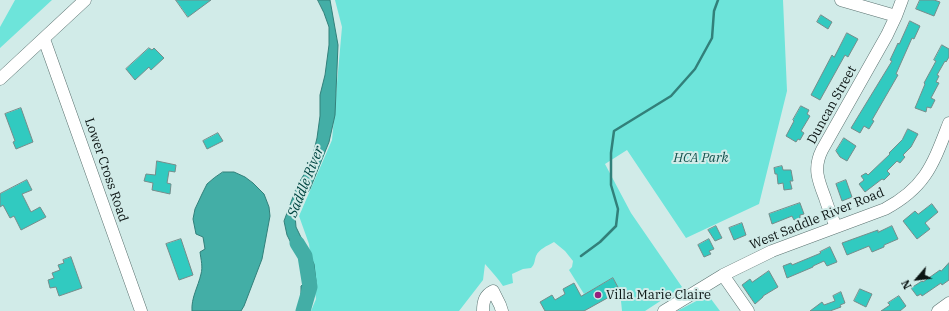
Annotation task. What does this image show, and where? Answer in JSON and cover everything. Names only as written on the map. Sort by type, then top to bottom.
[{"type":"street","points":[[0,79],[85,0]]},
{"type":"street","points":[[841,0],[896,16]]},
{"type":"street","name":"Duncan Street","points":[[836,227],[818,181],[817,163],[822,150],[887,35],[902,0]]},
{"type":"street","name":"Lower Cross Road","points":[[44,39],[141,311]]},
{"type":"street","name":"West Saddle River Road","points":[[664,311],[723,275],[772,251],[885,209],[898,202],[909,194],[928,173],[949,124]]},
{"type":"street","points":[[723,275],[748,311]]},
{"type":"street","points":[[483,311],[486,295],[493,291],[502,311]]},
{"type":"street","points":[[938,311],[949,303]]},
{"type":"green space","points":[[15,0],[52,0],[0,48],[0,27]]},
{"type":"green space","name":"HCA Park","points":[[335,0],[783,0],[787,91],[759,204],[686,238],[627,150],[605,164],[631,213],[682,287],[645,311],[622,311],[620,291],[613,278],[584,294],[569,270],[572,267],[573,261],[565,251],[554,242],[539,251],[531,268],[523,269],[512,274],[513,283],[503,286],[485,264],[483,280],[459,311],[311,311],[316,299],[309,244],[299,216],[332,140],[342,27]]},
{"type":"green space","points":[[708,295],[720,311],[677,311]]},
{"type":"water","points":[[318,0],[330,0],[338,45],[335,115],[329,142],[310,189],[302,200],[295,215],[296,227],[314,264],[316,281],[309,311],[298,311],[301,286],[307,281],[309,274],[308,266],[305,260],[298,255],[291,243],[287,235],[284,221],[297,186],[311,163],[317,138],[320,116],[320,95],[325,75],[329,45],[329,27]]},
{"type":"water","points":[[223,172],[234,172],[245,177],[264,194],[269,207],[270,216],[262,259],[241,311],[192,311],[194,297],[202,271],[200,252],[205,249],[203,237],[196,234],[193,219],[195,209],[207,184]]},
{"type":"building","points":[[176,0],[211,0],[188,17]]},
{"type":"building","points":[[920,0],[934,0],[940,2],[934,16],[916,9]]},
{"type":"building","points":[[821,15],[832,22],[828,29],[817,22]]},
{"type":"building","points":[[910,21],[920,26],[914,39],[912,38],[896,74],[898,75],[872,120],[874,121],[869,129],[864,126],[860,133],[851,128],[892,61],[890,60]]},
{"type":"building","points":[[847,33],[858,39],[848,57],[845,55],[820,100],[811,95],[832,55],[834,57]]},
{"type":"building","points":[[942,45],[949,49],[949,57],[937,75],[939,76],[936,82],[939,83],[931,98],[935,100],[931,108],[927,107],[926,112],[915,108],[925,84],[924,83],[936,61],[934,60]]},
{"type":"building","points":[[149,48],[152,50],[154,48],[164,58],[151,70],[149,67],[135,80],[126,69]]},
{"type":"building","points":[[801,106],[809,110],[807,114],[810,116],[801,131],[804,133],[800,140],[798,139],[796,142],[786,136]]},
{"type":"building","points":[[21,108],[33,142],[16,149],[13,142],[15,141],[5,114]]},
{"type":"building","points":[[908,129],[918,134],[911,147],[903,155],[905,157],[900,163],[897,161],[887,171],[890,174],[884,180],[882,179],[865,192],[859,184],[864,180],[861,176],[866,173],[868,175],[890,154],[889,153],[902,140]]},
{"type":"building","points":[[218,133],[223,141],[207,149],[203,141]]},
{"type":"building","points":[[844,138],[856,146],[847,161],[840,157],[836,151]]},
{"type":"building","points":[[157,161],[176,165],[175,172],[169,171],[167,183],[171,184],[170,194],[152,190],[153,183],[144,181],[146,174],[155,175]]},
{"type":"building","points":[[782,166],[783,170],[791,170],[793,181],[790,181],[792,189],[784,190],[783,183],[778,184],[777,174],[775,174],[774,168]]},
{"type":"building","points":[[27,180],[32,190],[22,194],[31,212],[40,207],[46,217],[21,230],[14,216],[10,218],[3,205],[0,207],[0,194]]},
{"type":"building","points":[[846,180],[852,197],[842,201],[836,184]]},
{"type":"building","points":[[800,203],[804,214],[800,215],[800,218],[794,220],[792,216],[772,224],[769,214]]},
{"type":"building","points":[[932,204],[938,212],[925,223],[930,229],[917,239],[903,221],[915,211],[918,214]]},
{"type":"building","points":[[742,223],[746,235],[734,240],[729,228]]},
{"type":"building","points":[[716,226],[722,238],[715,241],[708,230]]},
{"type":"building","points":[[892,226],[898,239],[872,252],[869,246],[847,255],[842,243]]},
{"type":"building","points":[[181,239],[193,275],[179,280],[166,244]]},
{"type":"building","points":[[709,239],[714,249],[709,251],[711,254],[704,257],[698,245]]},
{"type":"building","points":[[830,247],[837,262],[827,266],[824,261],[787,278],[783,266],[791,263],[792,265],[821,253],[820,252]]},
{"type":"building","points":[[71,257],[82,288],[59,296],[56,287],[50,288],[48,280],[54,278],[52,273],[60,270],[58,265],[64,263],[63,260]]},
{"type":"building","points":[[949,263],[949,280],[942,285],[941,283],[922,296],[921,294],[917,296],[911,288],[922,281],[923,282],[940,270],[941,271]]},
{"type":"building","points":[[769,271],[778,287],[763,296],[755,304],[742,285],[750,279],[752,282]]},
{"type":"building","name":"Villa Marie Claire","points":[[613,278],[620,291],[584,311],[545,311],[540,302],[552,295],[555,300],[565,294],[563,289],[574,283],[581,296]]},
{"type":"building","points":[[860,289],[872,294],[866,307],[854,301]]},
{"type":"building","points":[[841,292],[845,303],[840,305],[841,307],[830,311],[810,311],[822,302],[824,305],[835,301],[833,296]]},
{"type":"building","points":[[899,296],[906,306],[900,311],[881,311],[890,305],[888,303]]},
{"type":"waterway","points":[[581,256],[600,242],[616,226],[618,209],[611,185],[611,153],[614,131],[671,96],[695,69],[712,38],[714,11],[718,0]]},
{"type":"waterway","name":"Saddle River","points":[[297,243],[305,256],[310,287],[303,311]]},
{"type":"place","name":"Villa Marie Claire","points":[[598,295]]}]
